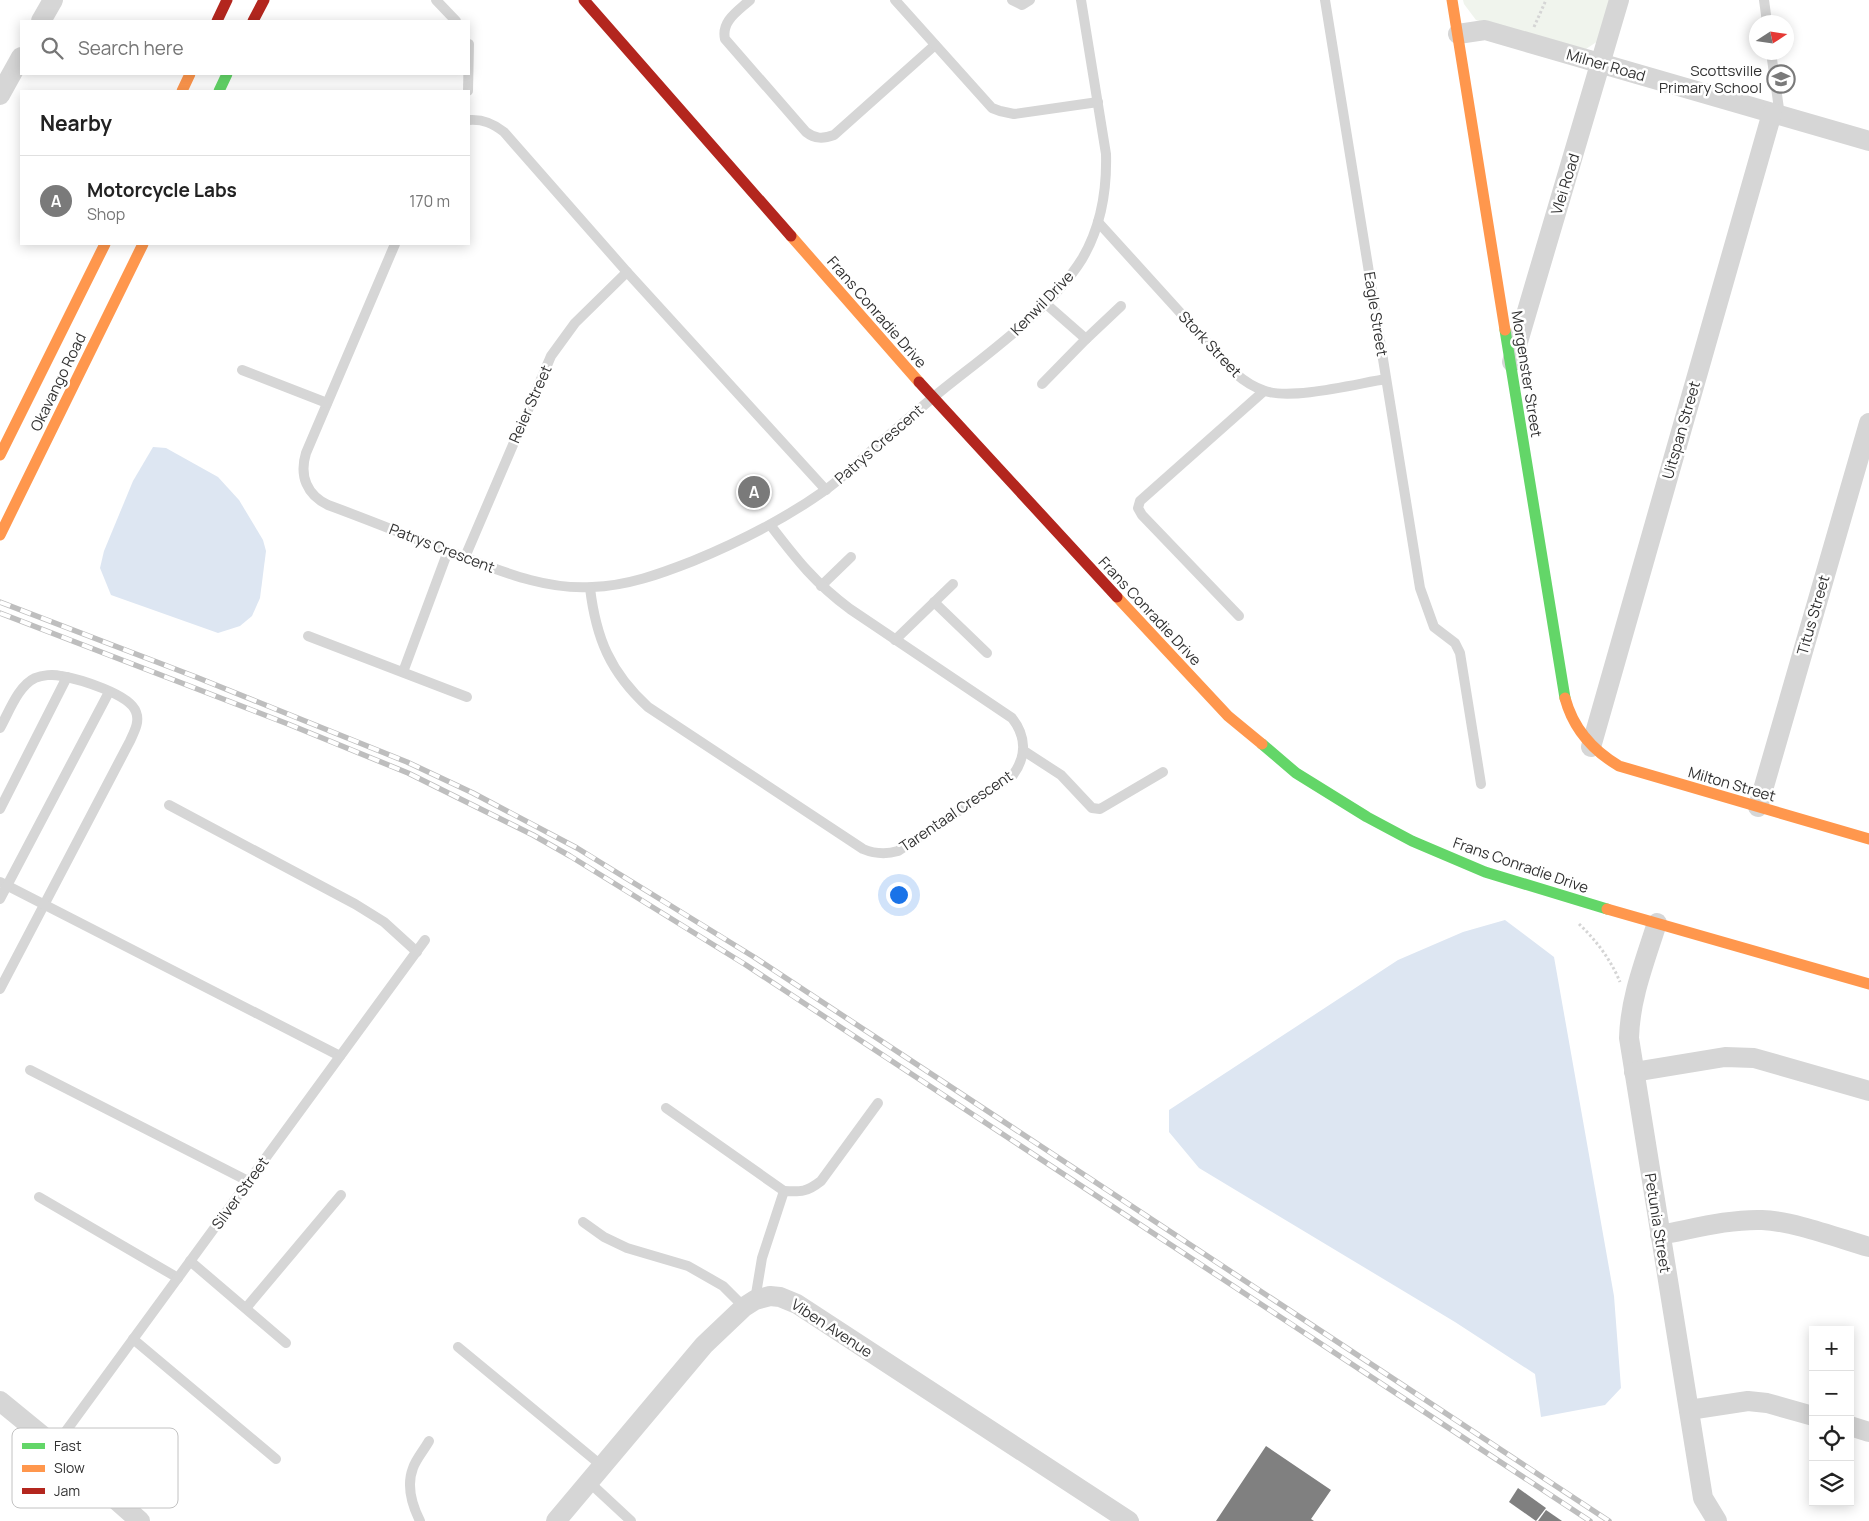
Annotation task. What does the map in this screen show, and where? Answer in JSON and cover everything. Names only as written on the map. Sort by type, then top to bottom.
[{"type":"street","points":[[42,20],[53,0]]},
{"type":"street","points":[[217,20],[227,0]]},
{"type":"street","points":[[254,20],[264,0]]},
{"type":"street","name":"Frans Conradie Drive","points":[[584,0],[933,398],[1228,716],[1296,774],[1367,817],[1412,841],[1485,872],[1869,984]]},
{"type":"street","name":"Morgenster Street","points":[[1452,0],[1563,692],[1572,722],[1591,747]]},
{"type":"street","name":"Vlei Road","points":[[1511,367],[1620,0]]},
{"type":"street","name":"Milner Road","points":[[1458,34],[1485,30],[1869,141]]},
{"type":"street","points":[[0,95],[20,59]]},
{"type":"street","points":[[182,90],[190,75]]},
{"type":"street","points":[[219,90],[226,75]]},
{"type":"street","name":"Uitspan Street","points":[[1591,747],[1776,114]]},
{"type":"street","name":"Okavango Road","points":[[0,455],[105,245]]},
{"type":"street","name":"Okavango Road","points":[[1,533],[143,245]]},
{"type":"street","name":"Titus Street","points":[[1758,807],[1869,423]]},
{"type":"street","name":"Milton Street","points":[[1591,747],[1609,761],[1630,770],[1869,839]]},
{"type":"street","name":"Petunia Street","points":[[1657,923],[1634,992],[1629,1021],[1629,1038],[1703,1498],[1717,1521]]},
{"type":"street","points":[[1634,1072],[1725,1057],[1754,1058],[1869,1091]]},
{"type":"street","points":[[1660,1235],[1744,1221],[1764,1220],[1784,1223],[1869,1247]]},
{"type":"street","name":"Viben Avenue","points":[[749,1303],[770,1296],[780,1296],[797,1304],[1129,1521]]},
{"type":"street","points":[[556,1521],[704,1345],[749,1303]]},
{"type":"street","points":[[0,1401],[33,1428]]},
{"type":"street","points":[[1689,1410],[1748,1401],[1767,1403],[1809,1415]]},
{"type":"street","points":[[1854,1427],[1869,1432]]},
{"type":"street","points":[[125,1508],[140,1521]]},
{"type":"lane","points":[[436,0],[455,20]]},
{"type":"lane","points":[[750,0],[728,20],[724,29],[725,40],[806,132],[815,137],[828,137],[834,134],[934,45]]},
{"type":"lane","points":[[894,0],[986,102],[1000,111],[1021,113],[1098,102]]},
{"type":"lane","points":[[1012,0],[1022,4],[1030,0]]},
{"type":"lane","name":"Kenwil Drive","points":[[933,398],[1014,333],[1045,303],[1072,274],[1092,240],[1103,205],[1106,154],[1081,0]]},
{"type":"lane","name":"Eagle Street","points":[[1325,0],[1420,588],[1434,627],[1455,643],[1460,652],[1481,784]]},
{"type":"lane","points":[[1764,0],[1766,15]]},
{"type":"lane","points":[[1772,60],[1776,114]]},
{"type":"lane","points":[[468,75],[468,90]]},
{"type":"lane","name":"Patrys Crescent","points":[[470,120],[483,120],[504,132],[627,272],[826,490]]},
{"type":"lane","name":"Stork Street","points":[[1098,222],[1235,373],[1249,383],[1264,391],[1292,394],[1386,379]]},
{"type":"lane","name":"Patrys Crescent","points":[[395,245],[303,461],[304,477],[310,492],[321,502],[328,505],[503,572],[541,583],[590,588],[622,584],[651,576],[708,555],[770,526],[826,490],[933,398]]},
{"type":"lane","name":"Reier Street","points":[[465,557],[552,356],[575,323],[627,272]]},
{"type":"lane","points":[[1045,303],[1086,339]]},
{"type":"lane","points":[[1042,384],[1121,306]]},
{"type":"lane","points":[[242,370],[327,403]]},
{"type":"lane","points":[[1239,616],[1142,515],[1138,508],[1140,501],[1264,391]]},
{"type":"lane","points":[[770,526],[794,558],[821,586],[850,609],[1012,718],[1022,733],[1024,751],[1061,775],[1092,808],[1100,808],[1163,772]]},
{"type":"lane","points":[[403,672],[448,551]]},
{"type":"lane","points":[[821,586],[851,558]]},
{"type":"lane","points":[[895,640],[953,584]]},
{"type":"lane","name":"Tarentaal Crescent","points":[[590,588],[592,607],[600,638],[614,668],[635,695],[662,718],[869,852],[885,854],[898,851],[1006,780],[1018,768],[1024,751]]},
{"type":"lane","points":[[934,602],[987,653]]},
{"type":"lane","points":[[308,636],[467,697]]},
{"type":"lane","points":[[0,728],[24,685],[36,678],[47,675],[66,677],[109,692],[133,706],[137,718],[137,724],[130,741],[0,989]]},
{"type":"lane","points":[[0,809],[66,677]]},
{"type":"lane","points":[[0,899],[3,884],[109,692]]},
{"type":"lane","points":[[169,805],[356,904],[384,922],[416,952]]},
{"type":"lane","points":[[3,884],[340,1056]]},
{"type":"lane","name":"Silver Street","points":[[68,1428],[425,940]]},
{"type":"lane","points":[[30,1070],[248,1181]]},
{"type":"lane","points":[[666,1108],[784,1191],[802,1192],[812,1189],[821,1181],[878,1103]]},
{"type":"lane","points":[[583,1222],[604,1238],[627,1248],[688,1266],[724,1286],[749,1303],[784,1191]]},
{"type":"lane","points":[[246,1308],[341,1195]]},
{"type":"lane","points":[[39,1197],[178,1278]]},
{"type":"lane","points":[[190,1261],[286,1343]]},
{"type":"lane","points":[[133,1339],[276,1459]]},
{"type":"lane","points":[[458,1347],[602,1466]]},
{"type":"lane","points":[[420,1521],[411,1498],[410,1482],[413,1468],[429,1441]]},
{"type":"lane","points":[[589,1482],[631,1521]]},
{"type":"path","points":[[1532,31],[1546,0]]},
{"type":"path","points":[[1573,918],[1599,946],[1613,968],[1623,990]]},
{"type":"shaded area","points":[[1463,0],[1612,0],[1598,41],[1586,49],[1579,50],[1476,20]]},
{"type":"shaded area","points":[[153,447],[166,448],[218,477],[239,500],[263,540],[266,551],[260,598],[252,616],[240,626],[218,633],[111,595],[100,568],[104,551],[133,481]]},
{"type":"shaded area","points":[[1505,920],[1554,957],[1614,1296],[1621,1388],[1605,1405],[1541,1417],[1535,1374],[1455,1322],[1199,1168],[1169,1132],[1169,1110],[1398,960],[1463,932]]},
{"type":"building","points":[[1266,1446],[1331,1490],[1311,1519],[1314,1521],[1216,1521]]},
{"type":"building","points":[[1518,1488],[1546,1508],[1536,1521],[1509,1502]]},
{"type":"building","points":[[1546,1510],[1562,1521],[1538,1521]]},
{"type":"railway","points":[[0,602],[196,677],[407,762],[473,793],[577,848],[754,957],[1609,1521]]},
{"type":"railway","points":[[0,613],[288,724],[408,773],[533,835],[570,856],[746,965],[1590,1521]]},
{"type":"traffic: fast","points":[[219,90],[227,75]]},
{"type":"traffic: fast","points":[[1505,330],[1565,698]]},
{"type":"traffic: fast","points":[[1262,744],[1296,773],[1367,817],[1412,841],[1485,872],[1607,909]]},
{"type":"traffic: slow","points":[[1452,0],[1505,330]]},
{"type":"traffic: slow","points":[[182,90],[190,75]]},
{"type":"traffic: slow","points":[[791,236],[919,382]]},
{"type":"traffic: slow","points":[[0,455],[105,245]]},
{"type":"traffic: slow","points":[[0,535],[143,245]]},
{"type":"traffic: slow","points":[[1117,597],[1228,716],[1262,744]]},
{"type":"traffic: slow","points":[[1565,698],[1573,719],[1585,737],[1600,753],[1619,766],[1869,839]]},
{"type":"traffic: slow","points":[[1607,909],[1869,984]]},
{"type":"traffic: jam","points":[[217,20],[227,0]]},
{"type":"traffic: jam","points":[[254,20],[264,0]]},
{"type":"traffic: jam","points":[[584,0],[791,236]]},
{"type":"traffic: jam","points":[[919,382],[1117,597]]},
{"type":"place","name":"Scottsville Primary School","points":[[1781,79]]},
{"type":"place","name":"Motorcycle Labs","points":[[754,492]]}]
